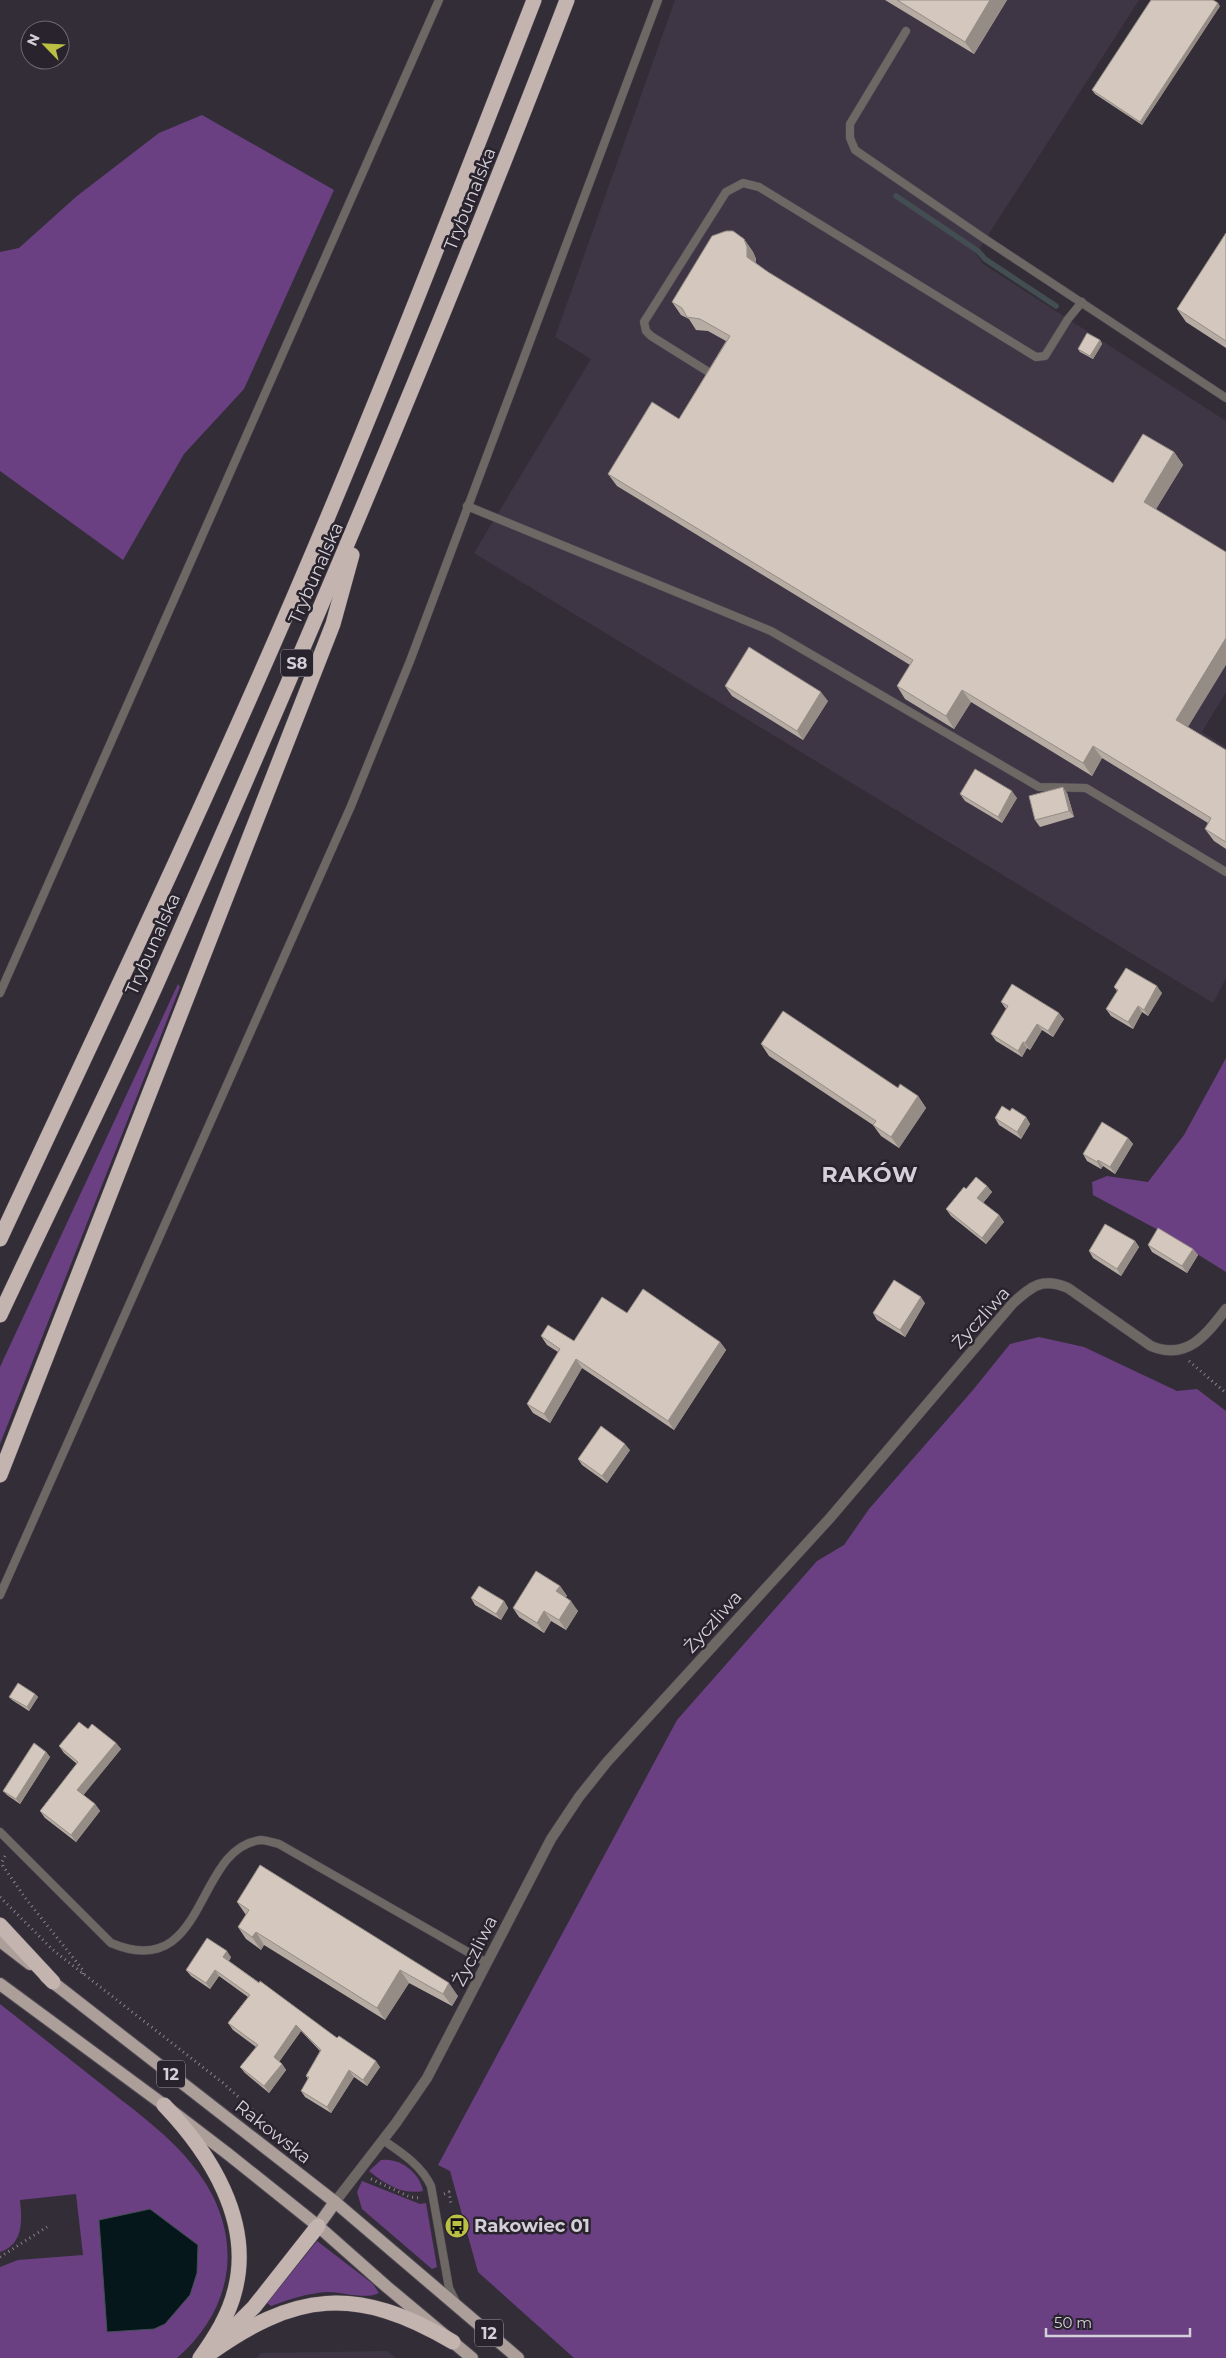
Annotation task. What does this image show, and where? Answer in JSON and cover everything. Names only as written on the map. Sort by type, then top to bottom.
[{"type":"highway","name":"Trybunalska","points":[[0,1238],[130,961],[296,592],[416,300],[534,0]]},
{"type":"highway","name":"Trybunalska","points":[[0,1315],[156,986],[367,503],[464,266],[567,0]]},
{"type":"highway","points":[[0,1475],[333,624],[367,503]]},
{"type":"highway","points":[[0,1924],[53,1982]]},
{"type":"highway","points":[[164,2105],[179,2120],[211,2166],[228,2201],[238,2233],[238,2269],[235,2290],[220,2327],[202,2358]]},
{"type":"highway","points":[[202,2358],[254,2307],[318,2226]]},
{"type":"highway","points":[[202,2358],[254,2325],[276,2315],[321,2302],[356,2304],[388,2311],[424,2326],[453,2342]]},
{"type":"main road","name":"Rakowska","points":[[0,1941],[335,2202],[518,2358]]},
{"type":"main road","name":"12","points":[[0,1984],[164,2105],[318,2226],[472,2358]]},
{"type":"main road","points":[[318,2226],[335,2202]]},
{"type":"street","name":"Życzliwa","points":[[335,2202],[383,2140],[427,2078],[551,1839],[579,1797],[607,1762],[830,1518],[1013,1304],[1030,1288],[1040,1284],[1058,1284],[1068,1288],[1151,1346],[1160,1350],[1172,1351],[1185,1348]]},
{"type":"street","points":[[1185,1348],[1209,1331],[1226,1309]]},
{"type":"lane","points":[[0,993],[439,0]]},
{"type":"lane","points":[[0,1595],[351,806],[410,661],[658,0]]},
{"type":"lane","points":[[906,31],[850,124],[850,138],[856,150],[1226,398]]},
{"type":"lane","points":[[715,376],[651,336],[646,331],[644,322],[726,192],[743,183],[760,187],[1036,358],[1045,356],[1068,319],[1082,302]]},
{"type":"lane","points":[[467,506],[771,631],[1039,787],[1086,788],[1226,872]]},
{"type":"lane","points":[[0,1832],[110,1943],[129,1951],[151,1952],[172,1942],[185,1929],[228,1859],[243,1847],[261,1840],[279,1844],[486,1964]]},
{"type":"lane","points":[[383,2140],[421,2169],[428,2180],[434,2196],[449,2288],[461,2308]]},
{"type":"path","points":[[1185,1348],[1188,1360],[1226,1393]]},
{"type":"path","points":[[14,1846],[4,1858],[3,1866],[26,1900],[83,1970],[83,1975]]},
{"type":"path","points":[[0,1897],[53,1950],[223,2083],[298,2152]]},
{"type":"path","points":[[360,2169],[377,2183],[410,2197],[424,2199],[449,2192],[451,2204]]},
{"type":"path","points":[[0,2257],[47,2227]]},
{"type":"shaded area","points":[[675,0],[1139,0],[976,254],[983,264],[1226,421],[1226,692],[1202,732],[1226,747],[1226,978],[1213,1003],[474,553],[591,359],[555,337]]},
{"type":"shaded area","points":[[202,115],[334,190],[244,389],[184,454],[123,560],[0,471],[0,252],[19,248],[77,196],[159,133]]},
{"type":"shaded area","points":[[178,984],[180,987],[0,1444],[0,1367]]},
{"type":"shaded area","points":[[1226,1058],[1226,1272],[1162,1232],[1093,1195],[1092,1182],[1107,1176],[1148,1182],[1184,1135]]},
{"type":"shaded area","points":[[1039,1337],[1084,1347],[1177,1391],[1197,1389],[1226,1411],[1226,2358],[574,2358],[478,2272],[450,2171],[438,2165],[677,1720],[817,1561],[844,1545],[869,1509],[973,1390],[1010,1344]]},
{"type":"shaded area","points":[[0,2004],[165,2136],[194,2167],[210,2191],[221,2216],[227,2241],[227,2266],[222,2291],[212,2315],[197,2337],[177,2358],[0,2358],[0,2267],[18,2260],[83,2255],[76,2194],[20,2200],[20,2230],[14,2243],[0,2252]]},
{"type":"shaded area","points":[[381,2160],[395,2161],[408,2168],[418,2178],[423,2191],[401,2190],[381,2180],[369,2171]]},
{"type":"shaded area","points":[[362,2181],[420,2204],[426,2203],[437,2267],[432,2269],[362,2209],[357,2192]]},
{"type":"shaded area","points":[[150,2209],[198,2245],[197,2273],[190,2295],[165,2324],[154,2329],[107,2332],[99,2220]]},
{"type":"shaded area","points":[[317,2241],[373,2284],[379,2293],[361,2296],[328,2292],[299,2297],[271,2306],[267,2303]]},
{"type":"shaded area","points":[[387,2351],[396,2358],[257,2358],[261,2353]]},
{"type":"building","points":[[897,0],[990,0],[965,42]]},
{"type":"building","points":[[1151,0],[1213,0],[1218,3],[1140,122],[1092,90]]},
{"type":"building","points":[[726,231],[733,231],[744,239],[747,247],[747,257],[768,272],[1113,483],[1143,434],[1174,452],[1144,502],[1226,552],[1226,638],[1176,720],[1226,750],[1226,842],[1205,829],[1211,818],[1093,746],[1083,763],[962,690],[946,716],[897,686],[913,660],[608,474],[652,402],[679,419],[730,336],[700,319],[687,317],[682,308],[672,302],[712,236]]},
{"type":"building","points":[[1226,233],[1226,341],[1177,309]]},
{"type":"building","points":[[1087,333],[1100,340],[1090,356],[1078,349]]},
{"type":"building","points":[[749,647],[821,692],[797,731],[725,686]]},
{"type":"building","points":[[975,769],[1012,791],[998,817],[960,794]]},
{"type":"building","points":[[1063,787],[1069,811],[1035,820],[1029,796]]},
{"type":"building","points":[[1126,968],[1157,986],[1144,1010],[1138,1006],[1128,1022],[1106,1009],[1118,990],[1114,987]]},
{"type":"building","points":[[1012,984],[1059,1013],[1048,1031],[1037,1024],[1018,1051],[991,1034],[1008,1006],[1001,1002]]},
{"type":"building","points":[[783,1011],[898,1088],[900,1084],[918,1096],[891,1137],[873,1125],[876,1121],[761,1044]]},
{"type":"building","points":[[1002,1106],[1010,1111],[1012,1108],[1026,1117],[1017,1132],[995,1118]]},
{"type":"building","points":[[1102,1122],[1128,1138],[1110,1167],[1083,1154]]},
{"type":"building","points":[[976,1177],[987,1186],[977,1198],[999,1215],[982,1238],[946,1209],[964,1187],[966,1189]]},
{"type":"building","points":[[1105,1224],[1135,1241],[1117,1269],[1089,1251]]},
{"type":"building","points":[[1158,1228],[1193,1249],[1182,1266],[1148,1245]]},
{"type":"building","points":[[894,1280],[921,1297],[900,1330],[873,1313]]},
{"type":"building","points":[[643,1289],[720,1342],[668,1421],[576,1359],[544,1414],[527,1404],[560,1349],[541,1336],[548,1325],[574,1341],[602,1297],[627,1313]]},
{"type":"building","points":[[601,1426],[625,1444],[602,1476],[578,1459]]},
{"type":"building","points":[[536,1571],[560,1586],[556,1591],[571,1601],[559,1620],[544,1611],[537,1623],[513,1608]]},
{"type":"building","points":[[479,1586],[504,1601],[496,1614],[471,1598]]},
{"type":"building","points":[[18,1683],[35,1694],[27,1707],[9,1697]]},
{"type":"building","points":[[79,1722],[88,1729],[92,1724],[116,1743],[77,1790],[95,1804],[71,1835],[40,1811],[78,1762],[59,1746]]},
{"type":"building","points":[[34,1743],[46,1752],[16,1799],[3,1791]]},
{"type":"building","points":[[260,1865],[449,1983],[443,1994],[400,1970],[377,2008],[256,1932],[252,1937],[238,1927],[249,1910],[237,1902]]},
{"type":"building","points":[[207,1938],[227,1951],[223,1957],[259,1983],[260,1981],[337,2038],[339,2036],[376,2061],[363,2080],[349,2070],[327,2107],[301,2091],[309,2077],[306,2076],[321,2050],[296,2025],[274,2057],[282,2064],[264,2086],[240,2067],[258,2045],[228,2023],[250,1995],[215,1970],[206,1983],[186,1970]]},
{"type":"waterway","points":[[896,196],[1056,306]]},
{"type":"place","name":"Rakowiec 01","points":[[457,2226]]},
{"type":"district","name":"RAKÓW","points":[[870,1174]]}]
